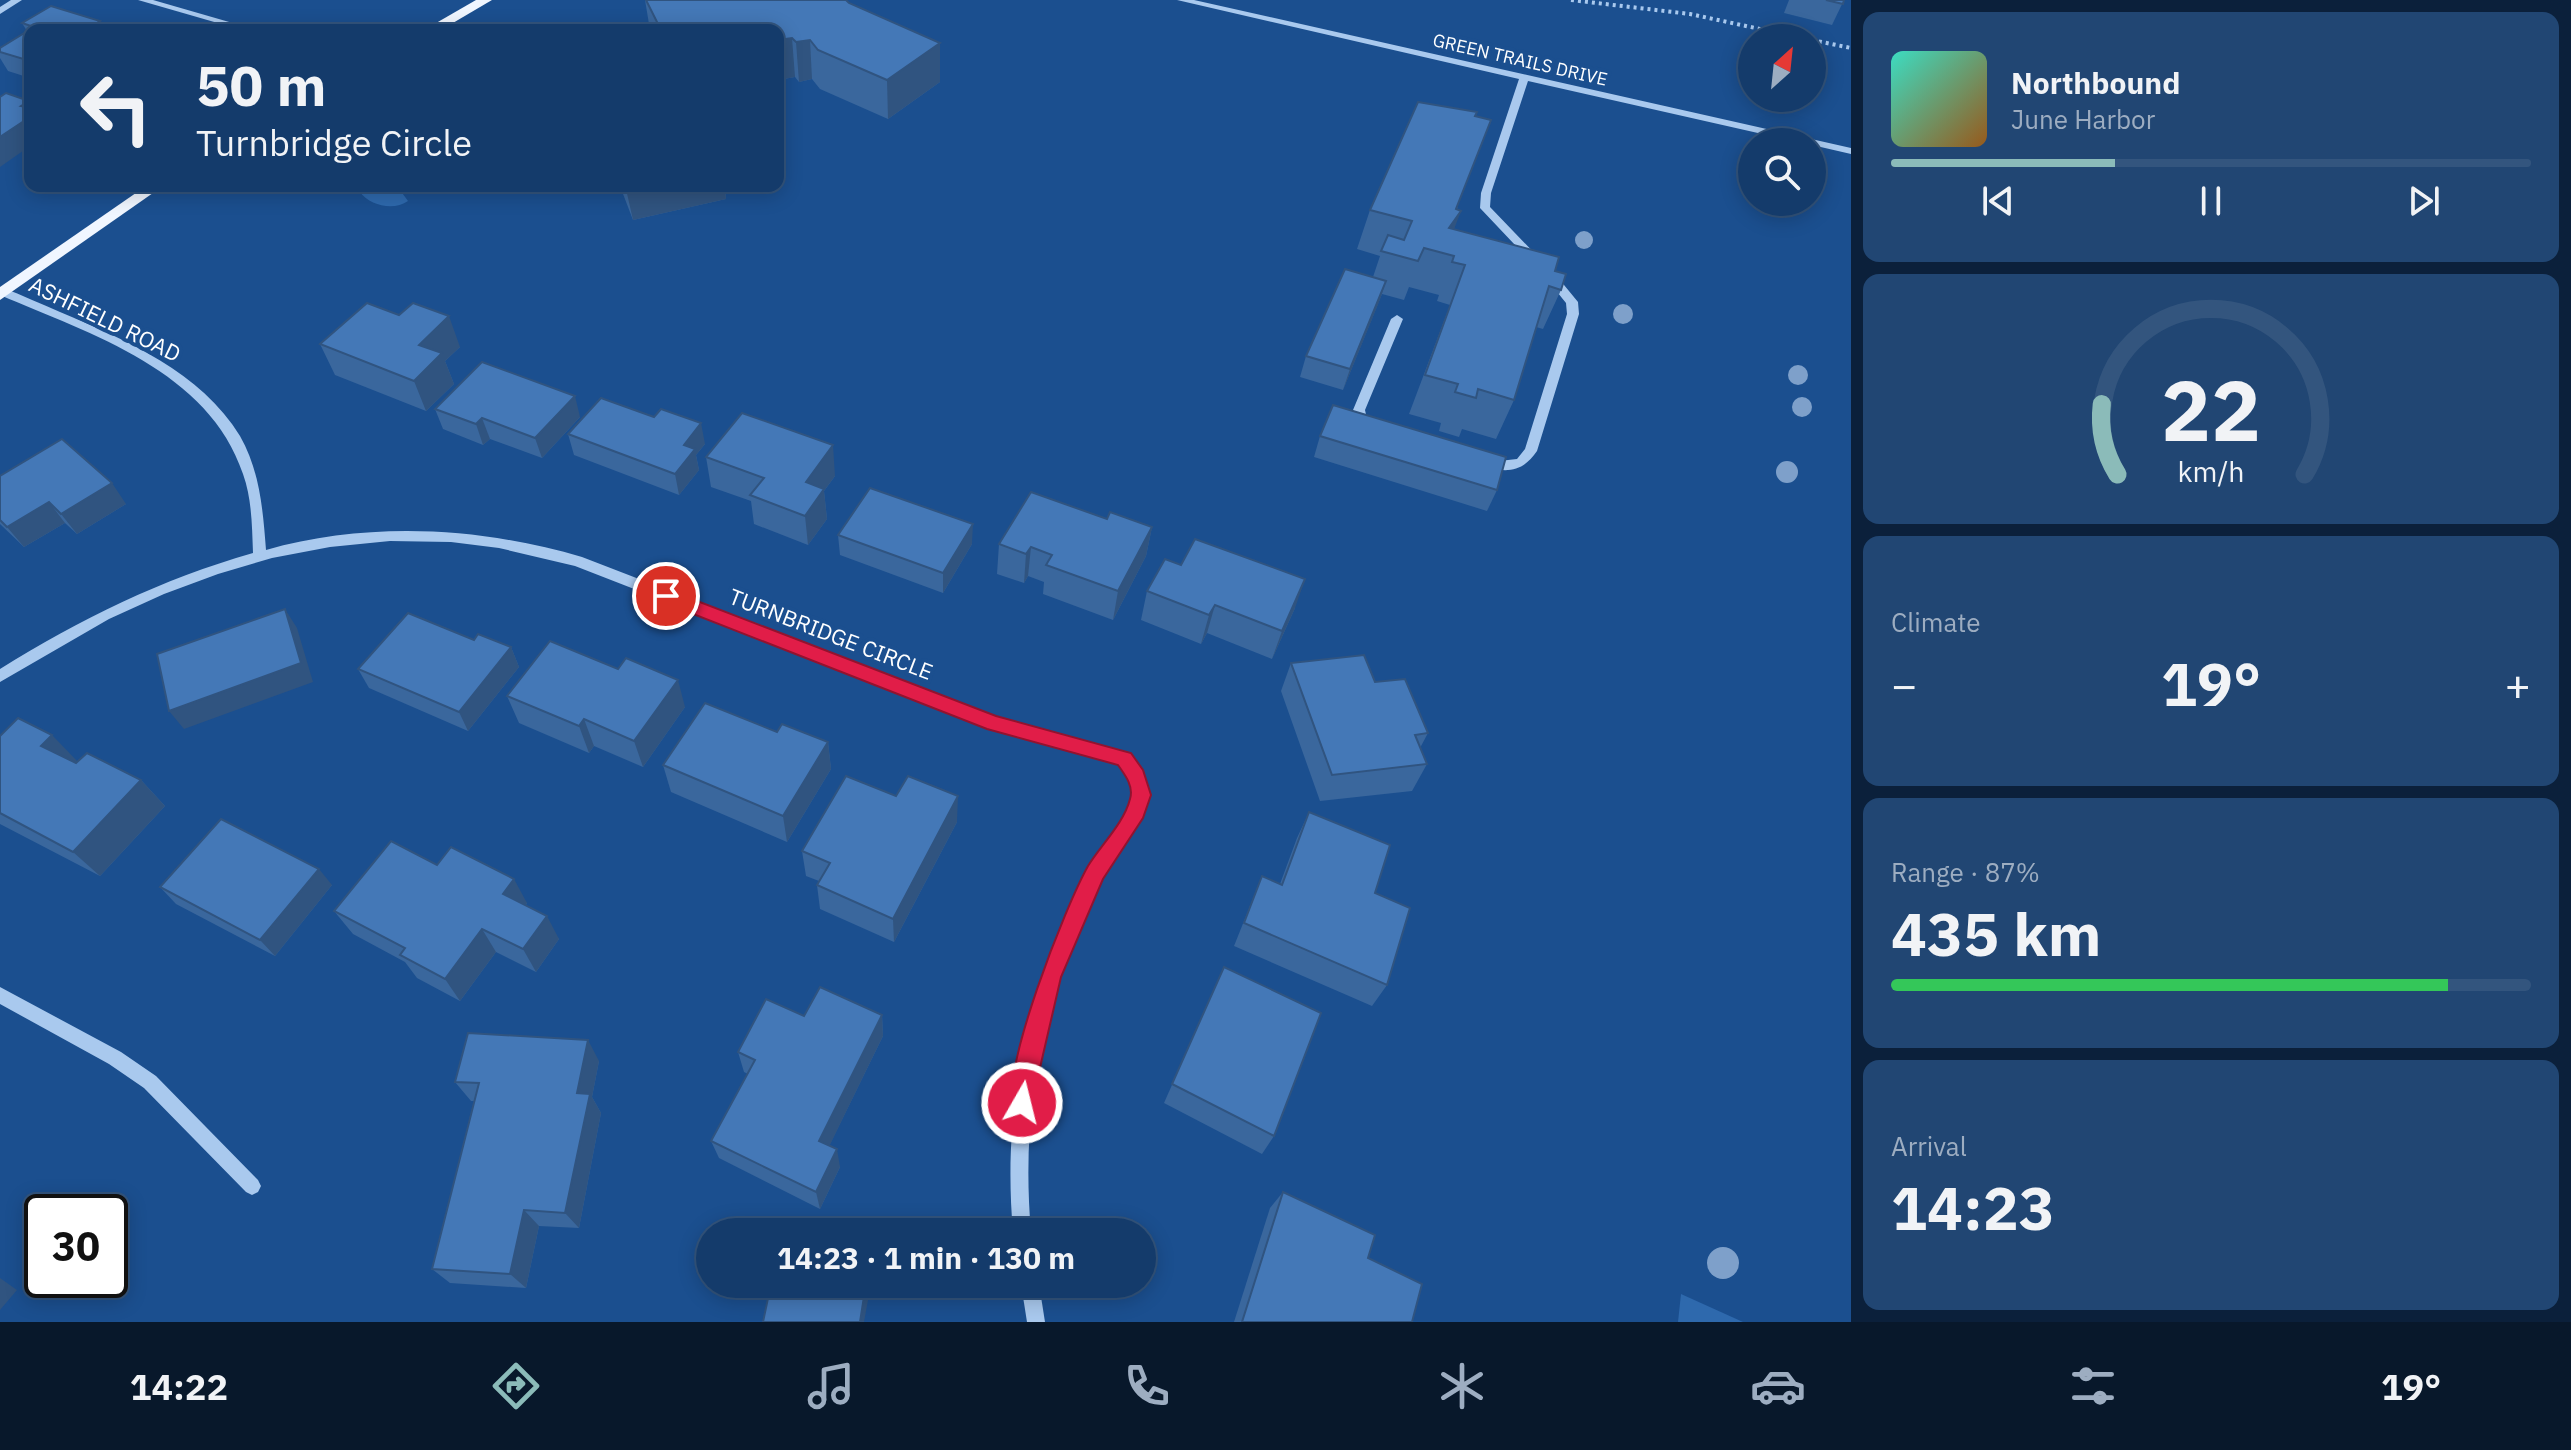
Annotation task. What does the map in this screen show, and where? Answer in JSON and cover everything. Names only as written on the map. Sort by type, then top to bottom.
[{"type":"main road","points":[[442,24],[486,0]]},
{"type":"main road","points":[[2,293],[147,192]]},
{"type":"street","points":[[0,11],[17,0]]},
{"type":"street","points":[[143,0],[230,24]]},
{"type":"street","name":"GREEN TRAILS DRIVE","points":[[1182,0],[1851,151]]},
{"type":"street","points":[[1467,457],[1499,466],[1521,463],[1531,451],[1573,314],[1572,302],[1562,288],[1485,208],[1486,193],[1525,77]]},
{"type":"street","name":"ASHFIELD ROAD","points":[[2,293],[159,364],[211,406],[236,441],[249,473],[260,554]]},
{"type":"street","points":[[1384,431],[1362,422],[1359,410],[1397,319]]},
{"type":"street","name":"TURNBRIDGE CIRCLE","points":[[0,676],[116,608],[234,560],[352,541],[416,537],[506,544],[577,561],[994,723],[1124,759],[1137,776],[1142,795],[1136,812],[1095,874],[1051,977],[1024,1078],[1018,1153],[1021,1218]]},
{"type":"street","points":[[0,995],[115,1058],[150,1082],[252,1186]]},
{"type":"street","points":[[1032,1298],[1036,1322]]},
{"type":"path","points":[[1571,0],[1690,14],[1738,24]]},
{"type":"path","points":[[1826,43],[1851,48]]},
{"type":"shaded area","points":[[360,192],[401,192],[408,201],[389,206],[376,204]]},
{"type":"shaded area","points":[[1681,1294],[1743,1322],[1678,1322]]},
{"type":"building","points":[[646,0],[846,0],[940,43],[887,80],[818,50],[810,40],[796,42],[792,38],[784,39],[784,24],[658,24]]},
{"type":"building","points":[[51,6],[100,21],[95,24],[22,23]]},
{"type":"building","points":[[24,33],[24,59],[0,52],[0,48]]},
{"type":"building","points":[[6,93],[24,99],[21,106],[24,107],[24,121],[0,137],[0,97]]},
{"type":"building","points":[[1418,102],[1477,112],[1475,116],[1491,120],[1456,209],[1461,211],[1449,228],[1559,257],[1555,271],[1566,274],[1561,290],[1549,286],[1514,400],[1478,389],[1476,398],[1455,392],[1458,384],[1425,375],[1465,265],[1452,262],[1454,256],[1424,248],[1418,261],[1381,251],[1388,235],[1404,240],[1412,221],[1370,210]]},
{"type":"building","points":[[1345,269],[1386,281],[1350,369],[1306,356]]},
{"type":"building","points":[[367,303],[399,315],[413,303],[449,316],[419,345],[442,353],[414,381],[320,344]]},
{"type":"building","points":[[482,362],[575,396],[535,438],[482,418],[476,424],[435,409]]},
{"type":"building","points":[[601,398],[654,417],[661,409],[701,423],[684,445],[695,449],[675,474],[568,434]]},
{"type":"building","points":[[1333,405],[1506,457],[1497,490],[1320,436]]},
{"type":"building","points":[[742,413],[833,445],[806,482],[824,489],[805,516],[750,495],[764,478],[706,457]]},
{"type":"building","points":[[62,439],[112,483],[61,514],[49,502],[7,527],[0,520],[0,476]]},
{"type":"building","points":[[870,488],[973,524],[943,573],[838,535]]},
{"type":"building","points":[[1031,492],[1107,519],[1110,512],[1152,527],[1118,591],[1046,565],[1052,555],[1031,547],[1026,554],[999,544]]},
{"type":"building","points":[[1195,539],[1305,579],[1282,631],[1215,605],[1209,615],[1147,591],[1165,559],[1181,565]]},
{"type":"building","points":[[285,609],[301,663],[169,711],[157,654]]},
{"type":"building","points":[[408,613],[474,640],[478,634],[511,647],[459,712],[358,669]]},
{"type":"building","points":[[550,641],[618,669],[626,658],[678,680],[634,741],[584,719],[579,726],[507,696]]},
{"type":"building","points":[[1364,655],[1375,682],[1405,679],[1428,733],[1415,735],[1427,764],[1332,775],[1291,663]]},
{"type":"building","points":[[705,703],[777,732],[782,724],[828,742],[783,816],[663,765]]},
{"type":"building","points":[[18,718],[52,735],[41,746],[76,763],[87,753],[141,780],[73,852],[0,813],[0,736]]},
{"type":"building","points":[[846,776],[896,796],[908,776],[958,796],[893,919],[817,885],[830,863],[802,851]]},
{"type":"building","points":[[1309,812],[1390,845],[1375,893],[1410,908],[1387,985],[1244,923],[1262,876],[1282,885]]},
{"type":"building","points":[[221,819],[319,869],[260,940],[160,887]]},
{"type":"building","points":[[391,841],[437,865],[451,847],[514,879],[503,894],[547,916],[523,949],[482,929],[445,979],[400,955],[405,948],[334,911]]},
{"type":"building","points":[[1224,967],[1321,1013],[1274,1136],[1172,1084]]},
{"type":"building","points":[[820,987],[882,1015],[819,1141],[837,1149],[816,1192],[711,1141],[755,1060],[738,1052],[766,999],[804,1016]]},
{"type":"building","points":[[468,1033],[588,1040],[577,1093],[590,1094],[565,1213],[524,1210],[510,1274],[432,1269],[479,1083],[455,1082]]},
{"type":"building","points":[[1283,1192],[1375,1235],[1368,1258],[1422,1284],[1412,1322],[1242,1322]]},
{"type":"building","points":[[768,1298],[864,1298],[860,1322],[763,1322]]},
{"type":"route","points":[[666,596],[994,723],[1055,741],[1096,748],[1124,759],[1137,776],[1142,795],[1136,812],[1095,874],[1051,977],[1024,1078],[1022,1103]]}]
